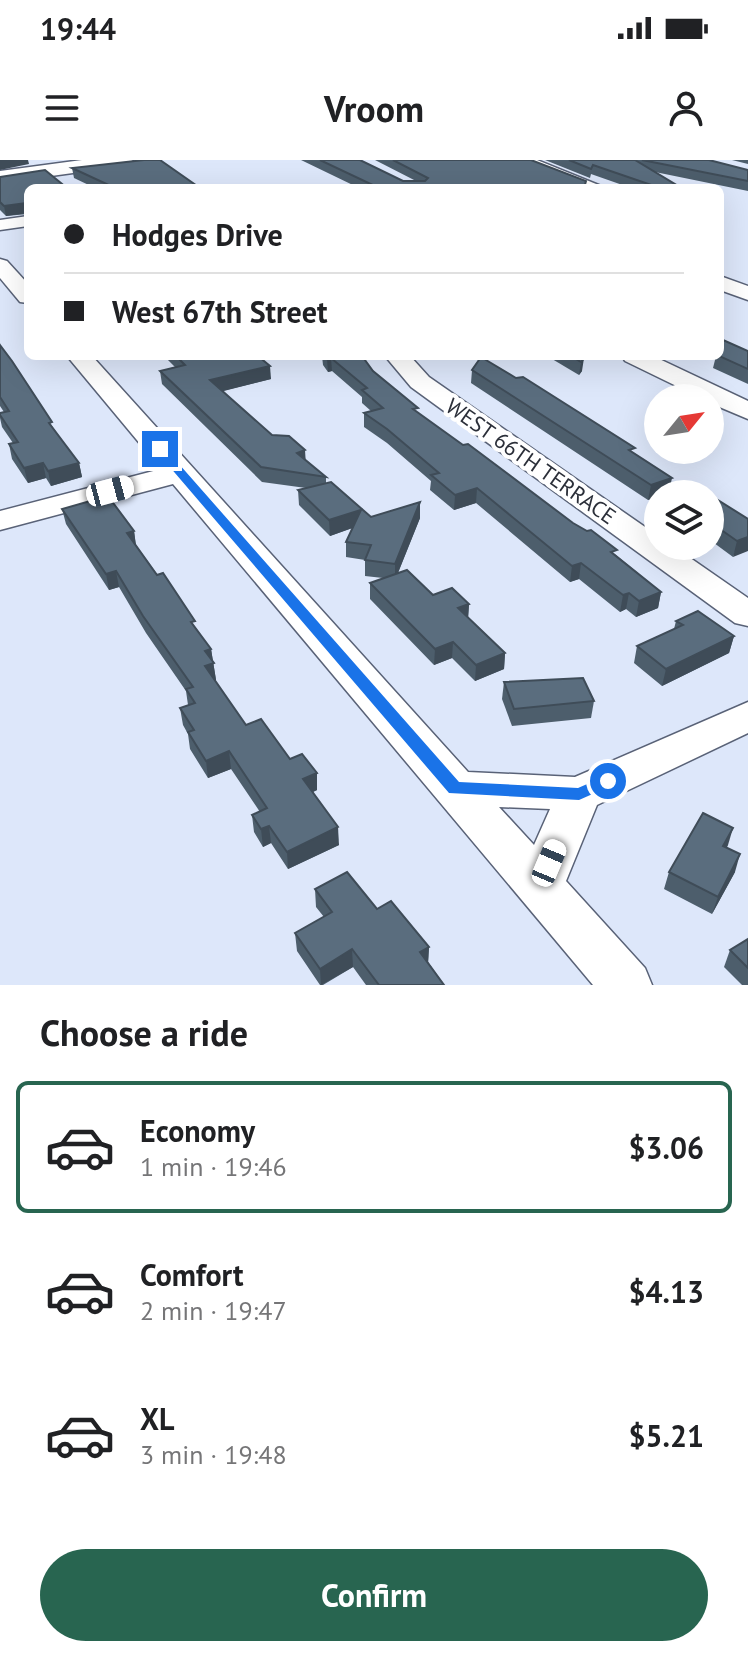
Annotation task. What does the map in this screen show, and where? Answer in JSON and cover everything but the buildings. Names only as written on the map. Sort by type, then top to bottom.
[{"type":"main road","points":[[0,177],[124,160]]},
{"type":"street","points":[[523,160],[587,184]]},
{"type":"street","points":[[0,225],[24,222]]},
{"type":"street","points":[[0,265],[24,292]]},
{"type":"street","points":[[724,284],[748,294]]},
{"type":"street","points":[[82,360],[626,985]]},
{"type":"street","name":"WEST 66TH TERRACE","points":[[401,360],[420,382],[748,615]]},
{"type":"street","points":[[642,360],[748,411]]},
{"type":"street","points":[[0,521],[181,473]]},
{"type":"street","points":[[455,788],[579,794],[748,716]]},
{"type":"street","points":[[540,886],[579,794]]},
{"type":"route","points":[[160,449],[455,788],[579,794],[608,781]]}]
